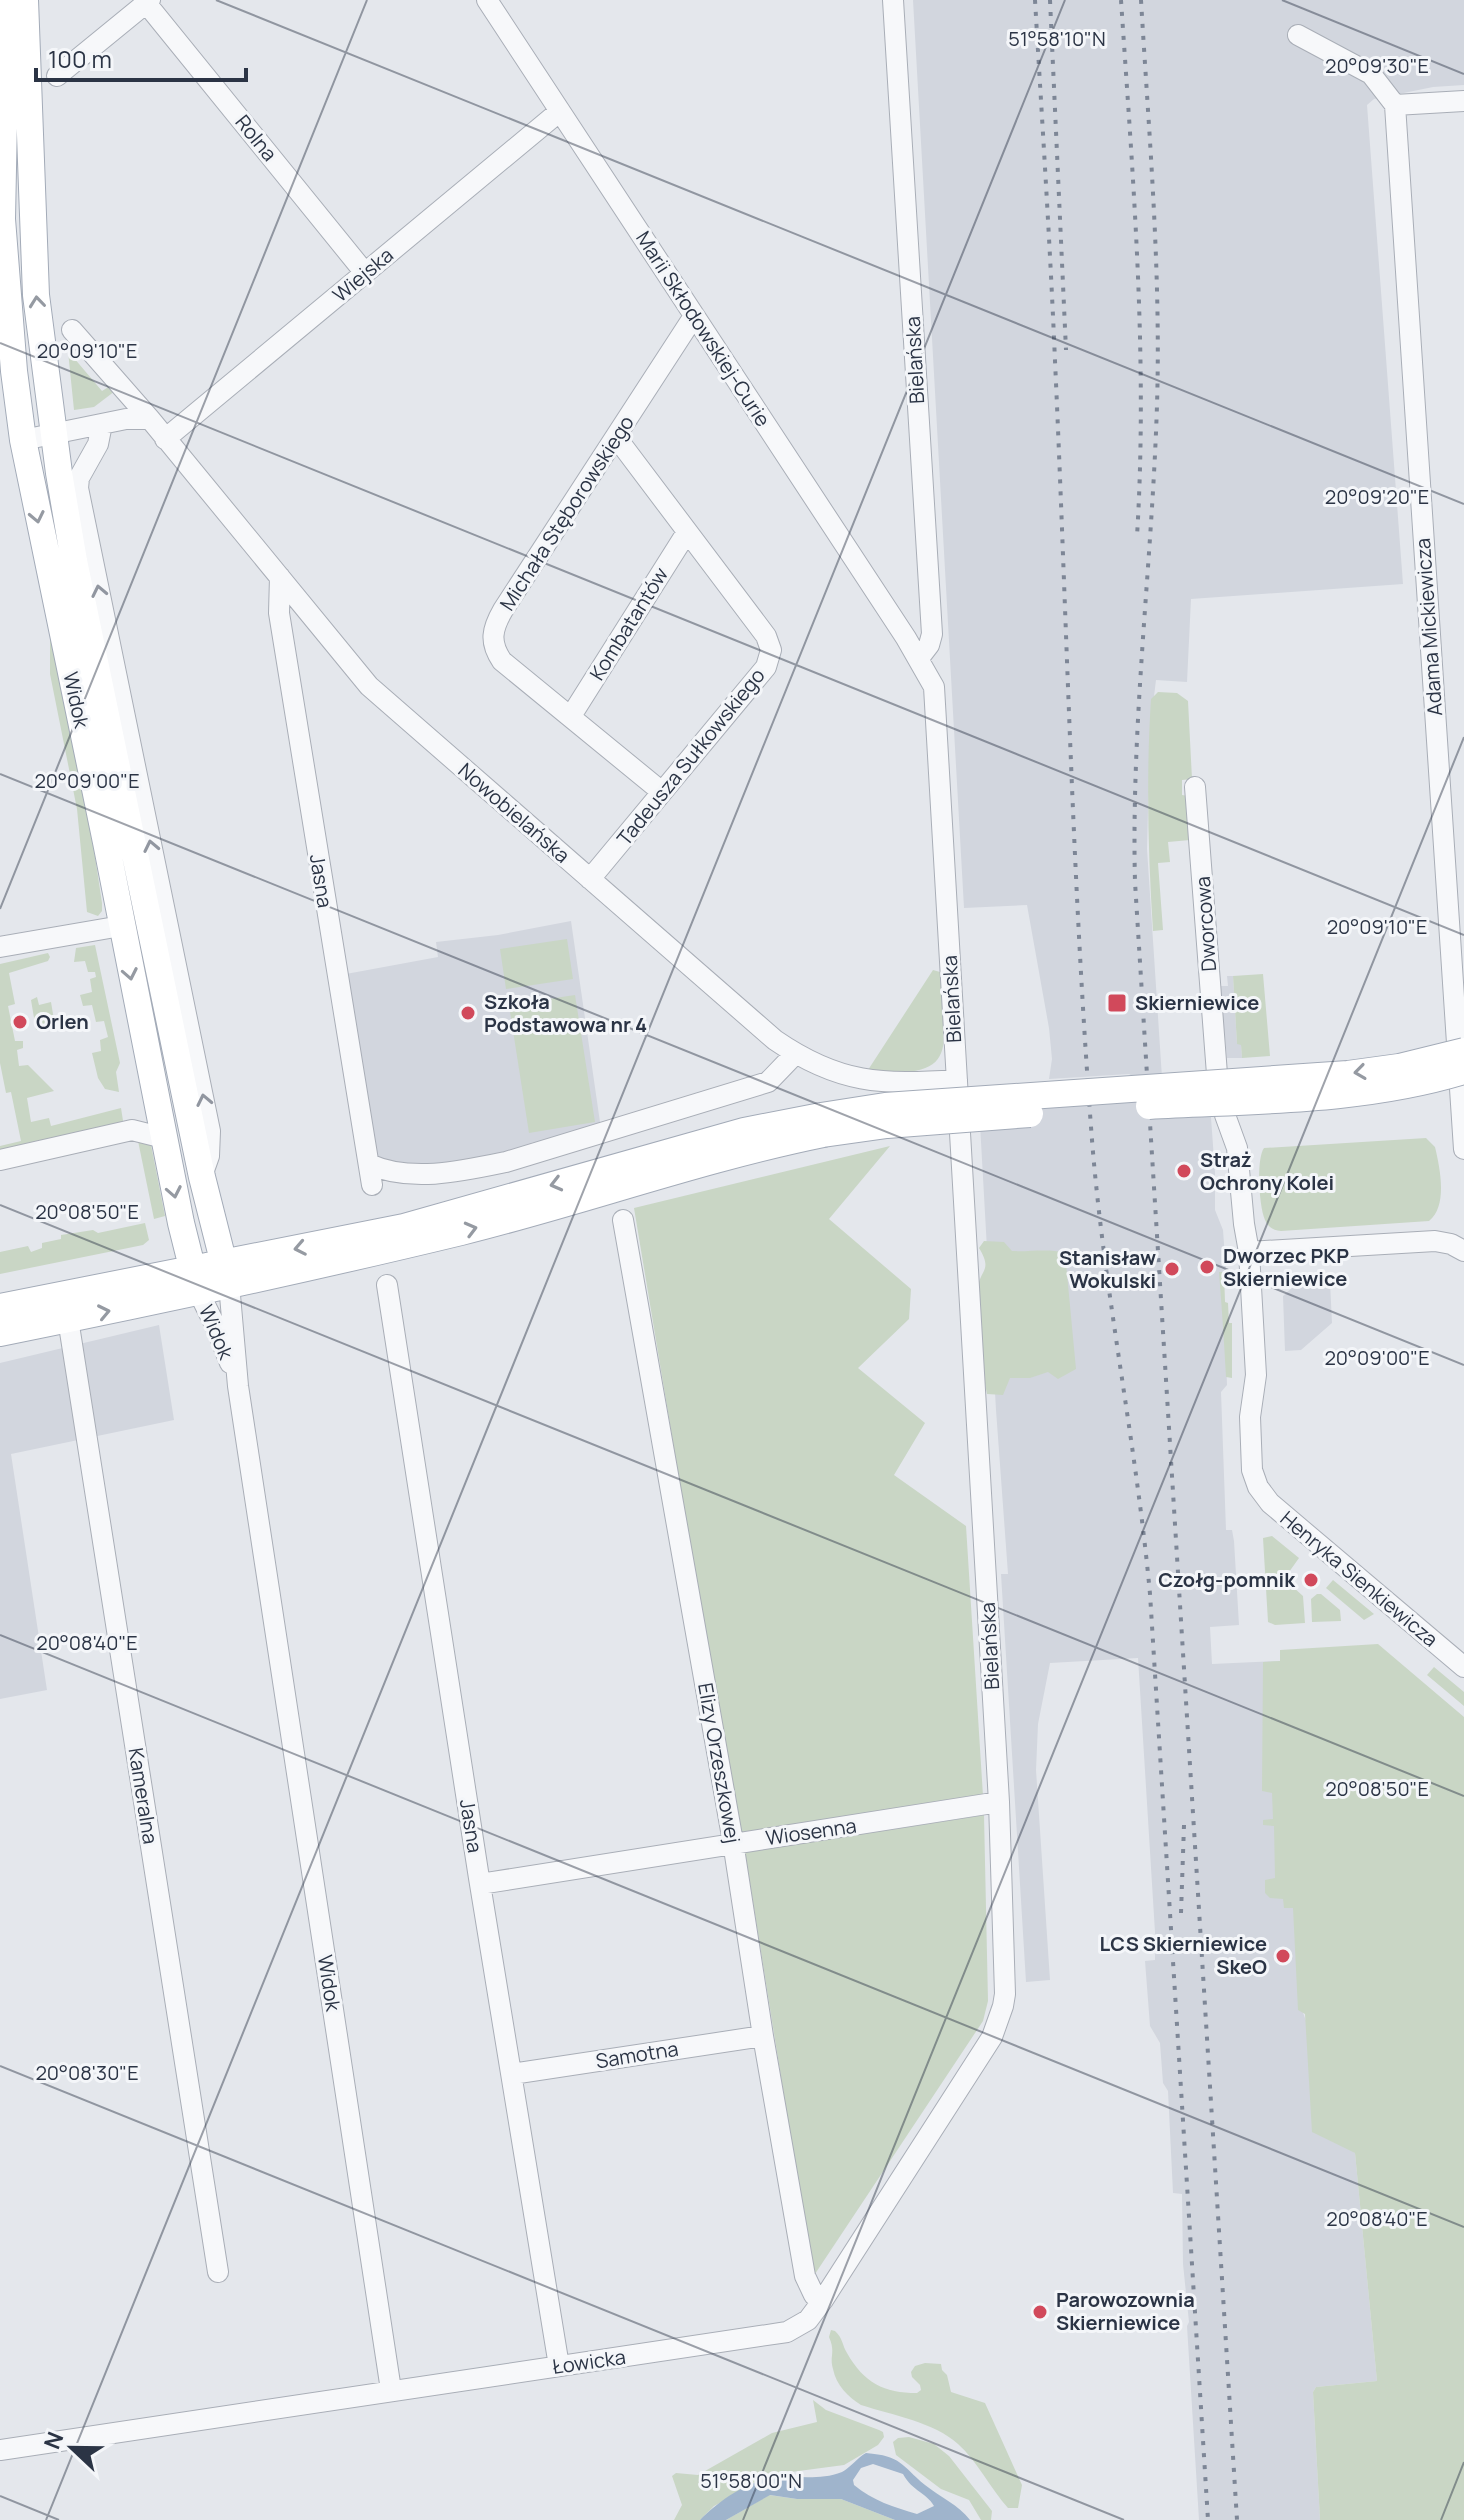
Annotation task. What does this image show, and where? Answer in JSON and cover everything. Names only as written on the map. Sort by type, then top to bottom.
[{"type":"main road","name":"Widok","points":[[1,0],[4,118],[1,171],[7,382],[23,440],[194,1280]]},
{"type":"main road","name":"Widok","points":[[25,0],[36,295],[54,435],[74,561],[202,1177],[226,1273]]},
{"type":"main road","points":[[0,1307],[194,1280],[471,1229],[751,1149],[885,1106],[1348,1074],[1399,1067],[1464,1051]]},
{"type":"main road","points":[[822,1125],[887,1125],[1097,1108],[1367,1092],[1464,1071]]},
{"type":"main road","points":[[0,1333],[68,1319],[194,1280]]},
{"type":"street","name":"Marii Skłodowskiej-Curie","points":[[487,0],[919,658]]},
{"type":"street","name":"Bielańska","points":[[893,0],[931,618],[930,640],[919,658],[936,696],[999,1802],[1005,1962],[1003,2006]]},
{"type":"street","points":[[57,76],[148,2]]},
{"type":"street","name":"Rolna","points":[[148,2],[365,273]]},
{"type":"street","points":[[1298,35],[1371,74],[1395,105],[1464,101]]},
{"type":"street","name":"Adama Mickiewicza","points":[[1395,105],[1464,1149]]},
{"type":"street","name":"Wiejska","points":[[165,439],[560,111]]},
{"type":"street","points":[[1,171],[30,172]]},
{"type":"street","name":"Michała Stęborowskiego","points":[[662,792],[502,661],[493,646],[493,632],[503,610],[694,316]]},
{"type":"street","name":"Nowobielańska","points":[[72,330],[150,419],[369,686],[749,1019],[795,1054],[825,1069],[865,1081],[957,1080]]},
{"type":"street","points":[[23,440],[126,419],[150,419]]},
{"type":"street","name":"Widok","points":[[102,424],[98,444],[79,478],[78,488],[210,1131],[209,1156],[202,1177]]},
{"type":"street","name":"Tadeusza Sułkowskiego","points":[[590,879],[766,667],[771,650],[766,636],[616,437]]},
{"type":"street","name":"Kombatantów","points":[[571,716],[687,532]]},
{"type":"street","name":"Jasna","points":[[280,577],[279,613],[372,1185]]},
{"type":"street","name":"Dworcowa","points":[[1195,787],[1217,1074],[1225,1115],[1237,1148],[1249,1252],[1256,1375],[1250,1417],[1251,1461],[1258,1487]]},
{"type":"street","points":[[0,947],[121,926]]},
{"type":"street","points":[[369,1164],[382,1170],[423,1173],[464,1170],[506,1162],[768,1082],[795,1054]]},
{"type":"street","points":[[0,1160],[132,1130],[164,1138]]},
{"type":"street","name":"Elizy Orzeszkowej","points":[[623,1220],[733,1842],[805,2276],[814,2295],[823,2300]]},
{"type":"street","points":[[1249,1252],[1430,1241],[1462,1245]]},
{"type":"street","name":"Widok","points":[[226,1273],[238,1386],[391,2390]]},
{"type":"street","name":"Widok","points":[[194,1280],[238,1386]]},
{"type":"street","name":"Jasna","points":[[387,1285],[559,2366]]},
{"type":"street","name":"Kameralna","points":[[68,1319],[218,2272]]},
{"type":"street","name":"Henryka Sienkiewicza","points":[[1258,1487],[1270,1503],[1464,1667]]},
{"type":"street","name":"Wiosenna","points":[[480,1884],[999,1802]]},
{"type":"street","name":"Łowicka","points":[[0,2450],[779,2335],[808,2320],[823,2300],[992,2037],[1003,2006]]},
{"type":"street","name":"Samotna","points":[[512,2074],[763,2036]]},
{"type":"shaded area","points":[[913,0],[1464,0],[1464,85],[1433,87],[1374,99],[1367,105],[1403,584],[1191,599],[1187,682],[1156,680],[1150,729],[1147,849],[1163,1093],[1209,1090],[1215,1210],[1223,1230],[1226,1272],[1222,1302],[1227,1385],[1221,1392],[1226,1530],[1232,1530],[1234,1541],[1239,1625],[1210,1627],[1212,1664],[1280,1661],[1302,2010],[1355,2153],[1377,2381],[1316,2387],[1313,2392],[1320,2520],[1199,2520],[1183,2264],[1182,2194],[1173,2193],[1168,2091],[1163,2083],[1160,2043],[1150,2026],[1145,1961],[1155,1960],[1155,1932],[1138,1658],[1050,1663],[1038,1724],[1036,1770],[1050,1980],[1026,1982],[1001,1574],[1008,1574],[979,1106],[1162,1093],[1129,1074],[1049,1079],[1052,1059],[1049,1028],[1027,905],[964,908]]},
{"type":"shaded area","name":"Szkoła Podstawowa nr 4","points":[[571,921],[601,1129],[531,1143],[532,1152],[379,1180],[346,974],[438,957],[436,942],[498,935]]},
{"type":"shaded area","points":[[1227,976],[1233,976],[1237,1044],[1241,1044],[1242,1058],[1227,1058],[1221,1028],[1218,986],[1228,986]]},
{"type":"shaded area","points":[[1330,1282],[1332,1323],[1301,1350],[1285,1351],[1283,1296],[1296,1284]]},
{"type":"shaded area","points":[[159,1325],[174,1420],[11,1454],[47,1690],[0,1699],[0,1363]]},
{"type":"green space","points":[[68,351],[102,391],[110,386],[115,391],[94,407],[74,410]]},
{"type":"green space","points":[[53,639],[88,810],[102,903],[98,916],[87,912],[77,809],[50,674],[50,640]]},
{"type":"green space","points":[[1158,692],[1177,693],[1188,701],[1192,779],[1182,780],[1182,795],[1188,796],[1190,840],[1168,842],[1170,862],[1158,863],[1163,930],[1153,931],[1148,757],[1151,699]]},
{"type":"green space","points":[[567,939],[573,979],[506,989],[500,949]]},
{"type":"green space","points":[[95,945],[120,1063],[116,1072],[119,1092],[105,1089],[98,1078],[92,1053],[101,1051],[100,1040],[108,1037],[104,1021],[96,1022],[92,1005],[83,1006],[80,995],[92,992],[90,979],[96,977],[95,972],[88,972],[85,961],[74,962],[76,948]]},
{"type":"green space","points":[[48,953],[48,961],[9,973],[15,1004],[8,1006],[15,1041],[23,1041],[23,1048],[17,1050],[19,1066],[28,1065],[54,1091],[27,1098],[31,1122],[49,1118],[51,1126],[121,1108],[124,1127],[0,1153],[0,1146],[21,1141],[11,1092],[6,1093],[0,1063],[0,964]]},
{"type":"green space","points":[[933,970],[940,972],[944,1020],[941,1053],[934,1063],[920,1070],[868,1070]]},
{"type":"green space","points":[[1263,974],[1270,1056],[1242,1058],[1241,1045],[1237,1044],[1233,976]]},
{"type":"green space","points":[[575,995],[595,1122],[529,1133],[509,1005]]},
{"type":"green space","points":[[37,997],[39,1005],[51,1002],[55,1026],[36,1030],[31,1000]]},
{"type":"green space","points":[[137,1136],[151,1145],[165,1216],[154,1219]]},
{"type":"green space","points":[[1426,1138],[1435,1147],[1441,1186],[1439,1206],[1429,1221],[1281,1231],[1272,1228],[1265,1220],[1259,1183],[1264,1148]]},
{"type":"green space","points":[[890,1146],[829,1219],[911,1289],[909,1319],[858,1368],[925,1423],[894,1475],[966,1526],[983,1796],[738,1833],[634,1208]]},
{"type":"green space","points":[[145,1223],[149,1240],[143,1245],[0,1274],[0,1252],[28,1246],[31,1252],[42,1248],[42,1243],[61,1239],[61,1235],[93,1230],[98,1233]]},
{"type":"green space","points":[[984,1241],[1004,1242],[1012,1251],[1065,1253],[1076,1369],[1058,1379],[1048,1372],[1030,1378],[1010,1378],[1003,1395],[987,1394],[977,1313],[979,1282],[985,1266],[979,1248]]},
{"type":"green space","points":[[1219,1272],[1224,1272],[1225,1302],[1228,1303],[1229,1323],[1232,1323],[1232,1378],[1226,1377]]},
{"type":"green space","points":[[1272,1536],[1299,1558],[1284,1579],[1303,1596],[1305,1623],[1275,1625],[1268,1622],[1263,1538]]},
{"type":"green space","points":[[1333,1580],[1374,1614],[1364,1620],[1326,1588]]},
{"type":"green space","points":[[1321,1594],[1340,1610],[1341,1621],[1312,1622],[1311,1599]]},
{"type":"green space","points":[[1378,1644],[1464,1717],[1464,2520],[1320,2520],[1313,2392],[1316,2387],[1377,2381],[1355,2153],[1312,2132],[1305,2014],[1298,2010],[1293,1908],[1284,1908],[1283,1899],[1270,1898],[1265,1893],[1265,1880],[1275,1878],[1274,1826],[1263,1825],[1263,1820],[1273,1819],[1272,1793],[1262,1791],[1263,1662],[1280,1661],[1280,1650]]},
{"type":"green space","points":[[1434,1667],[1464,1692],[1464,1706],[1427,1675]]},
{"type":"green space","points":[[984,1815],[988,2001],[983,2021],[813,2277],[745,1852]]},
{"type":"green space","points":[[831,2330],[840,2336],[860,2372],[876,2384],[895,2391],[917,2393],[921,2390],[920,2385],[911,2372],[915,2366],[941,2364],[951,2392],[985,2403],[1022,2485],[1018,2508],[1008,2508],[972,2459],[948,2436],[912,2420],[861,2405],[847,2394],[833,2369]]},
{"type":"green space","points":[[813,2400],[826,2410],[883,2432],[884,2437],[878,2445],[844,2465],[776,2474],[714,2506],[700,2520],[674,2520],[682,2505],[672,2476],[676,2473],[698,2475],[772,2433],[817,2422]]},
{"type":"green space","points":[[909,2437],[934,2444],[949,2456],[992,2511],[991,2520],[981,2520],[969,2500],[941,2489],[896,2455],[893,2442]]},
{"type":"green space","points":[[769,2495],[797,2499],[841,2499],[895,2520],[726,2520]]},
{"type":"water","points":[[866,2453],[894,2459],[970,2520],[895,2520],[841,2499],[797,2499],[770,2495],[726,2520],[700,2520],[725,2499],[754,2483],[774,2478],[833,2475],[845,2470]],"holes":[[[873,2464],[903,2474],[934,2506],[917,2514],[900,2509],[869,2495],[854,2485],[853,2480],[861,2468]]]},
{"type":"railway","points":[[1035,0],[1053,316],[1085,1043],[1097,1197],[1150,1594],[1208,2520]]},
{"type":"railway","points":[[1050,0],[1066,350]]},
{"type":"railway","points":[[1121,0],[1140,335],[1137,536]]},
{"type":"railway","points":[[1141,0],[1154,202],[1158,354],[1136,762],[1135,882],[1237,2520]]},
{"type":"railway","points":[[1181,1913],[1184,1825]]},
{"type":"place","name":"Skierniewice","points":[[1117,1003]]},
{"type":"place","name":"Szkoła Podstawowa nr 4","points":[[468,1013]]},
{"type":"place","name":"Orlen","points":[[20,1022]]},
{"type":"place","name":"Straż Ochrony Kolei","points":[[1184,1171]]},
{"type":"place","name":"Dworzec PKP Skierniewice","points":[[1207,1267]]},
{"type":"place","name":"Stanisław Wokulski","points":[[1172,1269]]},
{"type":"place","name":"Czołg-pomnik","points":[[1311,1580]]},
{"type":"place","name":"LCS Skierniewice SkeO","points":[[1283,1956]]},
{"type":"place","name":"Parowozownia Skierniewice","points":[[1040,2312]]}]
